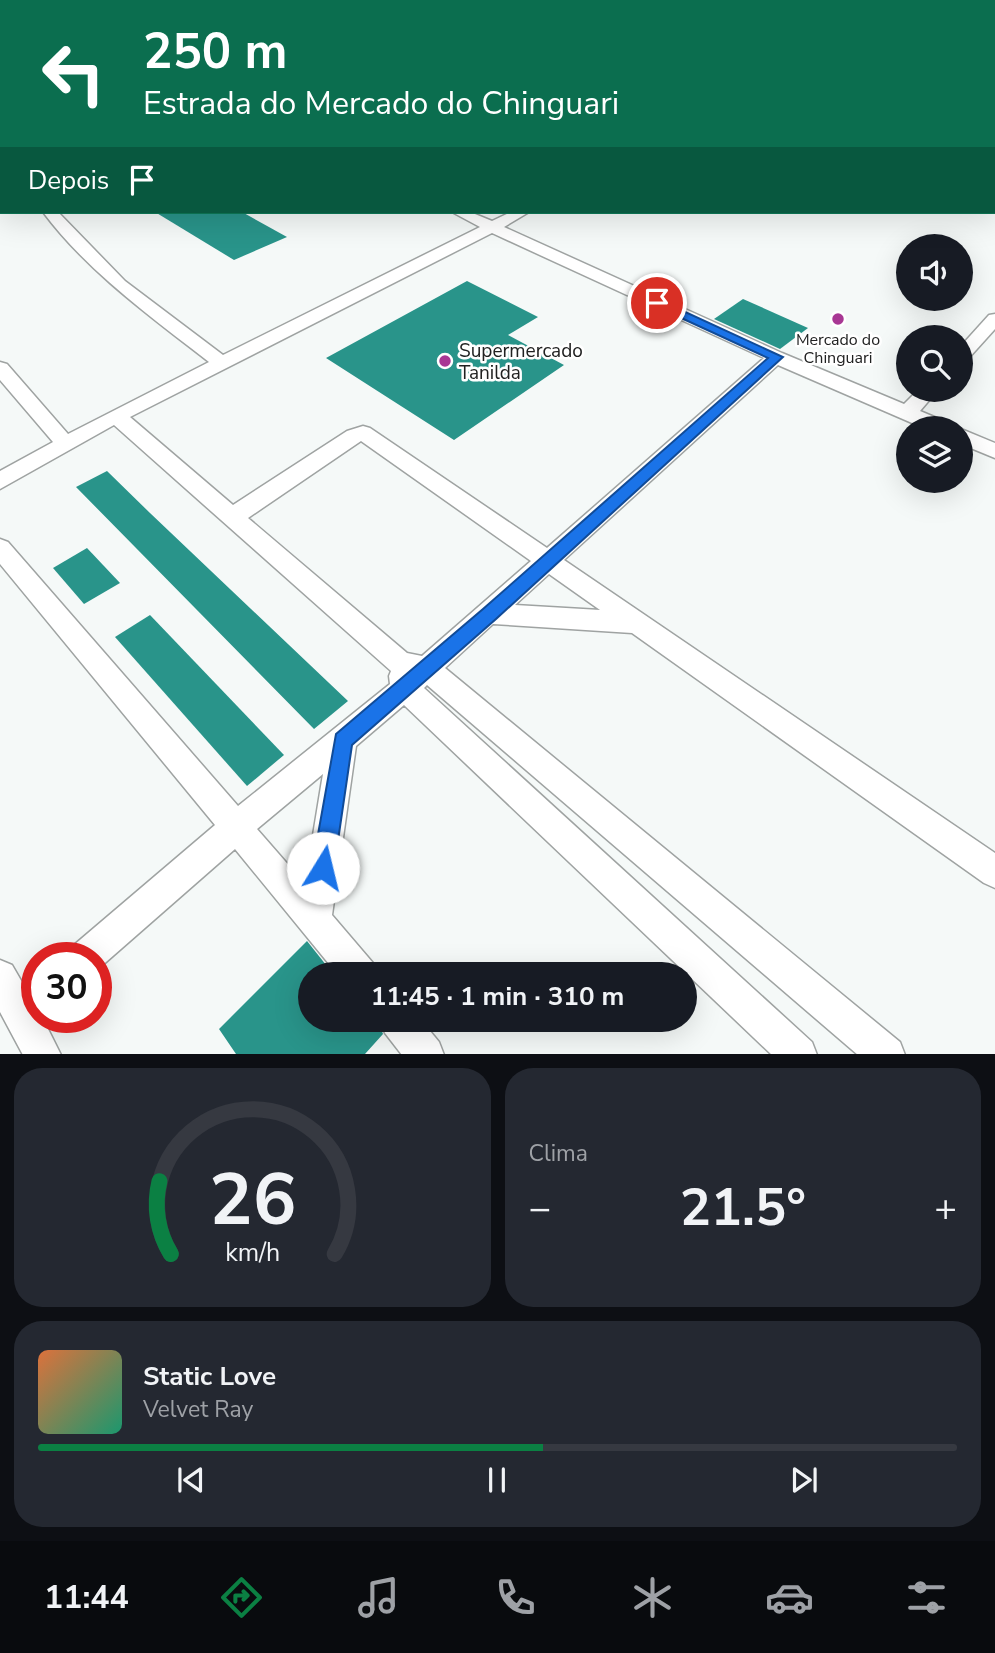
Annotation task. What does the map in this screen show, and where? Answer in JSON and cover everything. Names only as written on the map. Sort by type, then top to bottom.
[{"type":"street","points":[[52,214],[119,285],[220,362]]},
{"type":"street","points":[[463,214],[776,357],[914,416]]},
{"type":"street","points":[[0,481],[65,443],[220,362],[516,214]]},
{"type":"street","points":[[973,343],[995,319]]},
{"type":"street","points":[[103,942],[235,828],[343,740],[410,673],[489,614],[776,357]]},
{"type":"street","points":[[0,369],[65,443]]},
{"type":"street","points":[[907,413],[918,402]]},
{"type":"street","points":[[116,416],[410,673],[886,1054]]},
{"type":"street","points":[[232,517],[354,436],[363,433],[549,559],[995,872]]},
{"type":"street","points":[[973,441],[995,451]]},
{"type":"street","points":[[0,548],[350,962]]},
{"type":"street","points":[[489,614],[639,623]]},
{"type":"street","points":[[410,673],[798,1054]]},
{"type":"street","points":[[315,920],[343,740]]},
{"type":"street","points":[[0,977],[21,999]]},
{"type":"street","points":[[408,1032],[425,1054]]},
{"type":"street","points":[[37,1033],[43,1054]]},
{"type":"building","points":[[158,214],[246,214],[287,237],[234,260]]},
{"type":"building","name":"Supermercado Tanilda","points":[[467,281],[538,317],[508,335],[564,365],[454,440],[326,358]]},
{"type":"building","points":[[743,299],[808,328],[780,349],[714,319]]},
{"type":"building","points":[[107,471],[348,701],[314,729],[76,487]]},
{"type":"building","points":[[87,548],[120,583],[84,604],[53,568]]},
{"type":"building","points":[[150,615],[284,755],[247,786],[115,637]]},
{"type":"building","points":[[307,941],[324,962],[298,962],[298,1032],[383,1034],[365,1054],[236,1054],[219,1029]]},
{"type":"place","name":"Mercado do Chinguari","points":[[838,319]]},
{"type":"place","name":"Supermercado Tanilda","points":[[445,361]]},
{"type":"route","points":[[323,868],[343,740],[489,614],[776,357],[657,303]]}]
